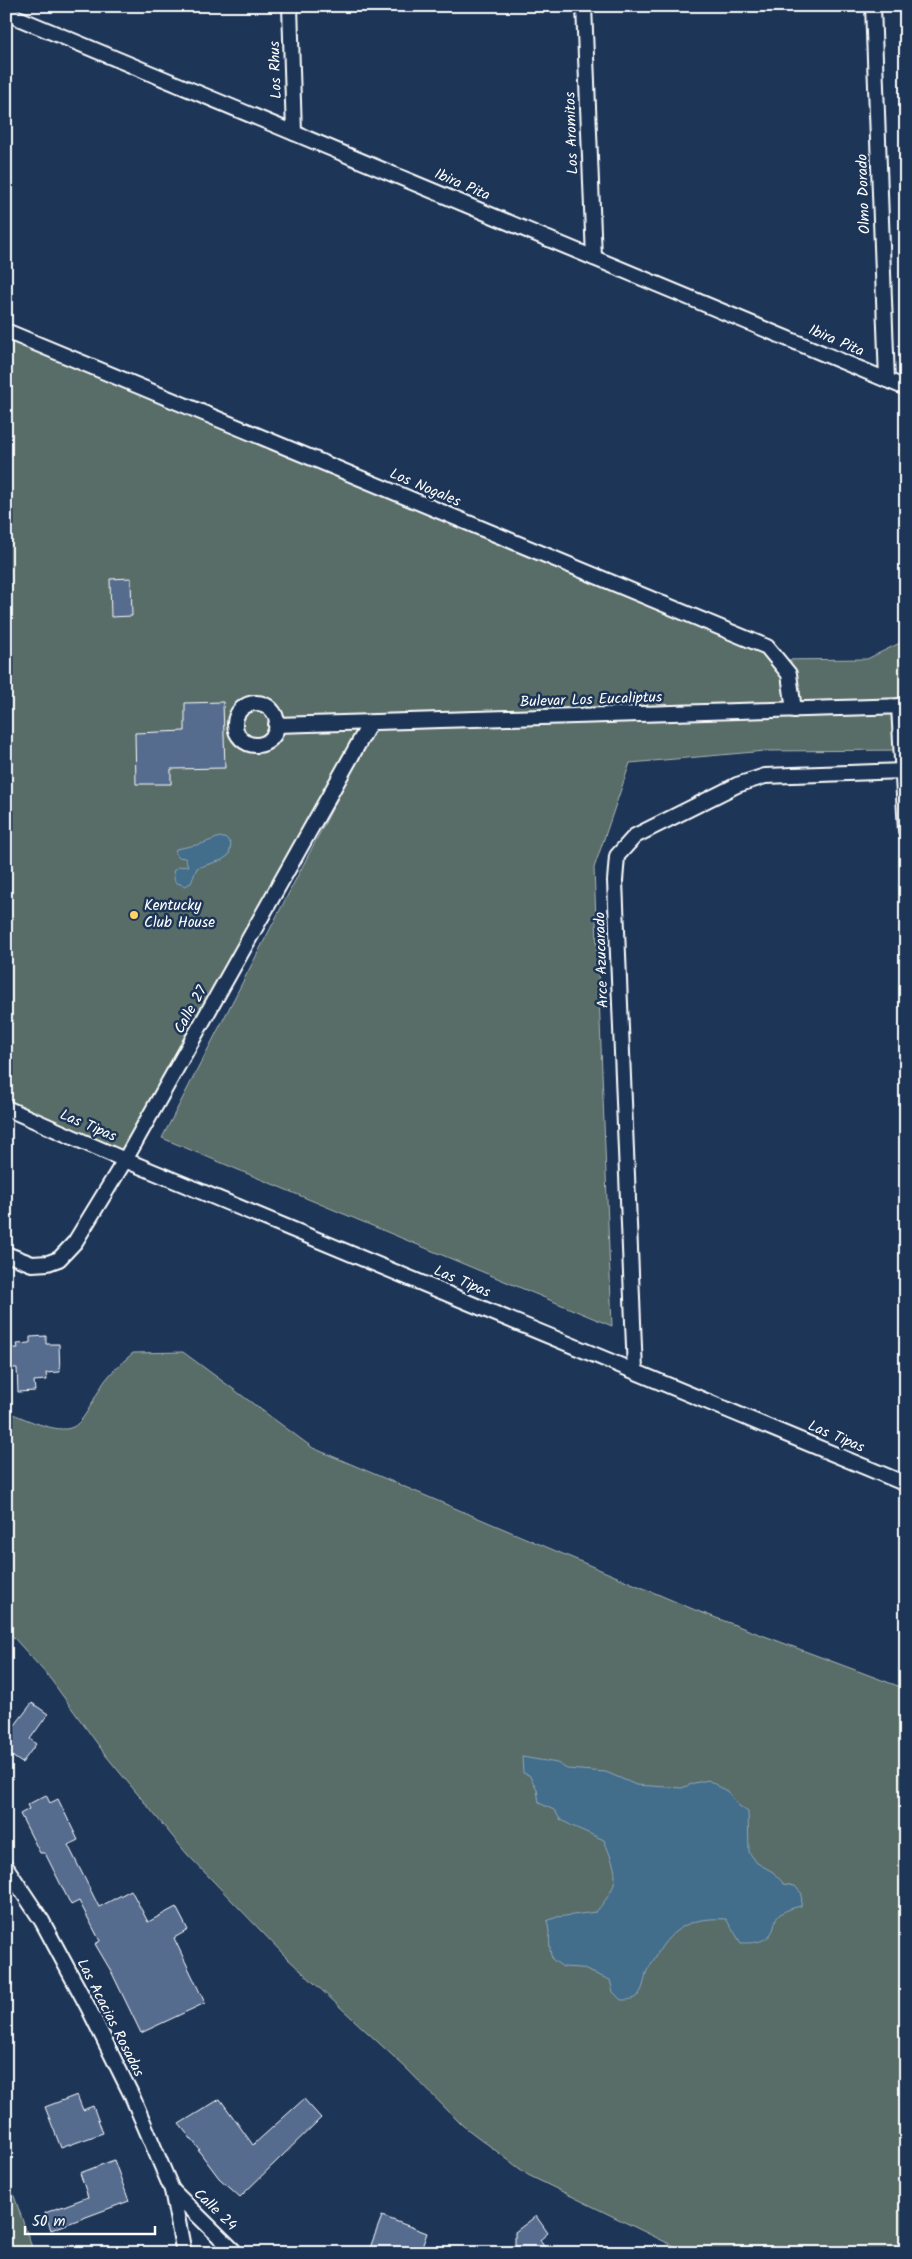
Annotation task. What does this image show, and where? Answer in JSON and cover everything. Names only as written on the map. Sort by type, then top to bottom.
[{"type":"street","name":"Los Rhus","points":[[290,6],[294,133]]},
{"type":"street","name":"Los Aromitos","points":[[584,6],[594,258]]},
{"type":"street","name":"Olmo Dorado","points":[[873,6],[887,380]]},
{"type":"street","name":"Ibira Pita","points":[[8,11],[294,133],[906,388]]},
{"type":"street","name":"Los Nogales","points":[[6,331],[766,647],[789,674],[794,710]]},
{"type":"street","name":"Bulevar Los Eucaliptus","points":[[276,726],[902,706]]},
{"type":"street","points":[[902,706],[906,831]]},
{"type":"street","name":"Calle 27","points":[[6,1254],[32,1264],[48,1263],[59,1259],[75,1242],[126,1160],[370,723]]},
{"type":"street","name":"Arce Azucarado","points":[[635,1371],[615,882],[616,856],[635,836],[737,786],[765,776],[904,771]]},
{"type":"street","name":"Las Tipas","points":[[6,1108],[126,1160],[906,1484]]},
{"type":"street","name":"Las Acacias Rosadas","points":[[6,1867],[42,1921],[88,2007],[132,2096],[172,2190]]},
{"type":"street","points":[[172,2190],[184,2253]]},
{"type":"street","name":"Calle 24","points":[[172,2190],[236,2253]]},
{"type":"green space","points":[[6,331],[767,647],[777,660],[867,659],[906,640],[906,750],[765,751],[630,763],[594,868],[612,1326],[162,1138],[372,732],[125,1160],[6,1108]]},
{"type":"green space","points":[[183,1352],[313,1448],[695,1610],[906,1689],[906,2253],[688,2253],[528,2175],[462,2125],[406,2068],[288,1959],[187,1854],[107,1757],[49,1677],[6,1629],[6,1411],[49,1427],[66,1429],[73,1427],[83,1418],[108,1377],[133,1353]]},
{"type":"green space","points":[[6,2173],[34,2253],[6,2253]]},
{"type":"water","points":[[220,837],[227,839],[231,844],[229,855],[222,860],[197,868],[191,883],[185,886],[175,882],[173,871],[178,867],[188,866],[185,858],[178,857],[175,853],[176,849],[201,844]]},
{"type":"water","points":[[522,1757],[557,1763],[567,1769],[606,1772],[636,1785],[682,1788],[708,1780],[728,1792],[738,1805],[748,1812],[749,1852],[757,1863],[773,1872],[784,1884],[795,1886],[802,1894],[801,1906],[786,1910],[779,1915],[773,1930],[767,1938],[755,1942],[741,1943],[726,1919],[703,1920],[684,1926],[676,1931],[662,1946],[647,1971],[643,1986],[638,1995],[632,1999],[621,2000],[613,1992],[610,1980],[581,1968],[563,1967],[552,1959],[547,1921],[557,1917],[596,1912],[614,1885],[614,1870],[604,1840],[572,1826],[560,1819],[554,1810],[539,1803],[537,1789],[529,1775],[523,1773]]},
{"type":"building","points":[[131,578],[132,616],[111,617],[110,579]]},
{"type":"building","points":[[223,702],[225,768],[171,769],[171,784],[136,784],[135,733],[185,731],[185,703]]},
{"type":"building","points":[[46,1336],[46,1344],[59,1344],[60,1372],[46,1373],[47,1380],[34,1381],[35,1391],[18,1392],[17,1368],[6,1368],[6,1348],[18,1348],[17,1344],[30,1343],[30,1337]]},
{"type":"building","points":[[32,1703],[48,1714],[30,1739],[36,1744],[22,1763],[6,1752],[6,1719],[15,1725]]},
{"type":"building","points":[[46,1795],[50,1803],[58,1799],[78,1840],[68,1845],[99,1907],[131,1890],[148,1922],[176,1907],[188,1930],[174,1938],[205,2003],[141,2033],[111,1971],[95,1944],[100,1941],[79,1901],[71,1905],[45,1853],[40,1853],[20,1814],[29,1809],[27,1805]]},
{"type":"building","points":[[77,2095],[83,2110],[93,2106],[103,2133],[61,2148],[45,2107]]},
{"type":"building","points":[[220,2099],[253,2145],[304,2099],[321,2118],[240,2197],[219,2178],[179,2124]]},
{"type":"building","points":[[114,2160],[129,2201],[51,2230],[45,2213],[88,2197],[80,2173]]},
{"type":"building","points":[[382,2216],[427,2233],[420,2253],[368,2253]]},
{"type":"building","points":[[536,2216],[548,2233],[540,2240],[548,2253],[521,2253],[515,2244],[515,2232]]},
{"type":"place","name":"Kentucky Club House","points":[[134,915]]}]
